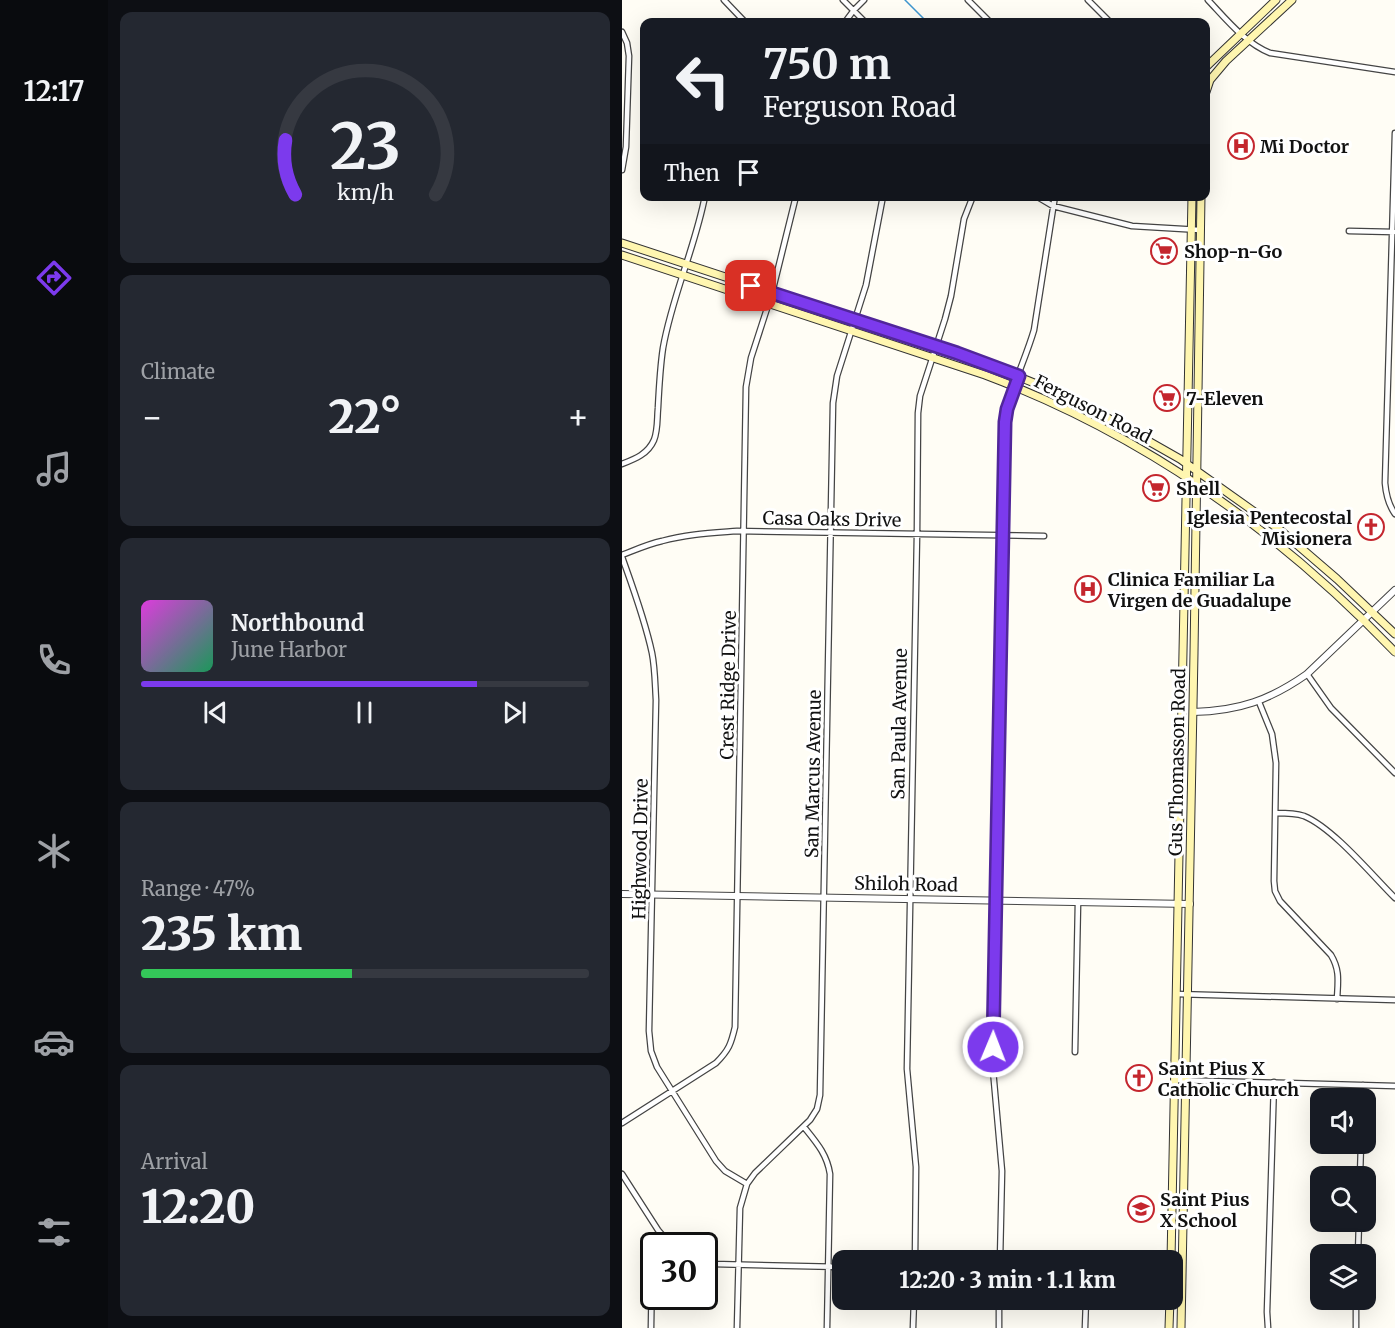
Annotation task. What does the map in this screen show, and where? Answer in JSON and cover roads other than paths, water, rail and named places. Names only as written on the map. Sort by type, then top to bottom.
[{"type":"main road","points":[[1210,63],[1276,0]]},
{"type":"main road","points":[[1210,80],[1226,61],[1292,0]]},
{"type":"main road","name":"Gus Thomasson Road","points":[[1171,1250],[1192,201]]},
{"type":"main road","name":"Gus Thomasson Road","points":[[1183,1250],[1201,201]]},
{"type":"main road","name":"Ferguson Road","points":[[622,243],[936,346],[1019,376],[1092,409],[1187,464],[1280,530],[1337,579],[1394,634]]},
{"type":"main road","name":"Ferguson Road","points":[[622,255],[1015,386],[1108,430],[1187,476],[1250,521],[1340,597],[1394,652]]},
{"type":"main road","points":[[1189,335],[1199,335]]},
{"type":"main road","points":[[1185,546],[1196,554]]},
{"type":"main road","points":[[1184,622],[1195,622]]},
{"type":"main road","points":[[1182,711],[1193,712]]},
{"type":"main road","points":[[1169,1328],[1170,1310]]},
{"type":"main road","name":"Gus Thomasson Road","points":[[1181,1310],[1181,1328]]},
{"type":"street","points":[[724,0],[741,18]]},
{"type":"street","points":[[843,0],[861,18]]},
{"type":"street","points":[[848,18],[864,0]]},
{"type":"street","points":[[968,0],[986,18]]},
{"type":"street","points":[[1088,0],[1106,18]]},
{"type":"street","points":[[1208,0],[1240,33],[1262,50],[1394,72]]},
{"type":"street","points":[[622,32],[629,56],[626,147],[622,170]]},
{"type":"street","points":[[1394,134],[1385,483],[1389,505],[1394,514]]},
{"type":"street","points":[[622,464],[642,455],[654,439],[657,428],[663,347],[704,201]]},
{"type":"street","name":"Crest Ridge Drive","points":[[622,1123],[716,1063],[732,1045],[735,1027],[738,896],[746,387],[751,358],[772,293],[795,201]]},
{"type":"street","name":"San Marcus Avenue","points":[[737,1328],[740,1208],[747,1184],[755,1173],[810,1120],[817,1109],[820,1095],[833,403],[837,376],[866,285],[882,201]]},
{"type":"street","name":"San Paula Avenue","points":[[915,1250],[916,1167],[907,1069],[918,413],[920,396],[951,296],[964,219],[971,201]]},
{"type":"street","points":[[1044,201],[1053,206],[1132,226],[1200,230]]},
{"type":"street","points":[[1000,1250],[1002,1171],[993,1070],[1005,422],[1007,409],[1034,330],[1054,201]]},
{"type":"street","points":[[1349,231],[1393,232]]},
{"type":"street","name":"Casa Oaks Drive","points":[[622,556],[683,536],[744,531],[1044,536]]},
{"type":"street","name":"Highwood Drive","points":[[622,556],[646,629],[655,677],[649,1031],[651,1051],[671,1091],[716,1161],[725,1171],[747,1184]]},
{"type":"street","points":[[1193,712],[1240,707],[1276,694],[1307,674],[1394,590]]},
{"type":"street","points":[[1307,674],[1332,708],[1394,773]]},
{"type":"street","points":[[1259,702],[1275,748],[1275,891],[1280,901],[1331,955],[1338,973],[1337,999]]},
{"type":"street","points":[[1276,813],[1302,815],[1315,822],[1347,849],[1394,897]]},
{"type":"street","name":"Shiloh Road","points":[[622,894],[1190,904]]},
{"type":"street","points":[[1075,1052],[1078,902]]},
{"type":"street","points":[[1176,994],[1394,1000]]},
{"type":"street","points":[[1174,1080],[1394,1086]]},
{"type":"street","points":[[1268,1328],[1274,1082]]},
{"type":"street","points":[[804,1127],[823,1151],[830,1174],[827,1328]]},
{"type":"street","points":[[622,1174],[659,1232]]},
{"type":"street","points":[[1172,1186],[1184,1186]]},
{"type":"street","points":[[718,1264],[832,1267]]},
{"type":"street","points":[[651,1328],[652,1310]]},
{"type":"street","points":[[913,1328],[914,1310]]},
{"type":"street","points":[[999,1310],[999,1328]]},
{"type":"street","points":[[1085,1328],[1086,1310]]},
{"type":"street","points":[[1356,1310],[1356,1328]]},
{"type":"waterway","points":[[905,0],[923,18]]},
{"type":"place","name":"Mi Doctor","points":[[1241,146]]},
{"type":"place","name":"Shop-n-Go","points":[[1164,251]]},
{"type":"place","name":"7-Eleven","points":[[1167,398]]},
{"type":"place","name":"Shell","points":[[1156,488]]},
{"type":"place","name":"Iglesia Pentecostal Misionera","points":[[1371,527]]},
{"type":"place","name":"Clinica Familiar La Virgen de Guadalupe","points":[[1088,589]]},
{"type":"place","name":"Saint Pius X Catholic Church","points":[[1139,1078]]},
{"type":"place","name":"Saint Pius X School","points":[[1141,1209]]}]
